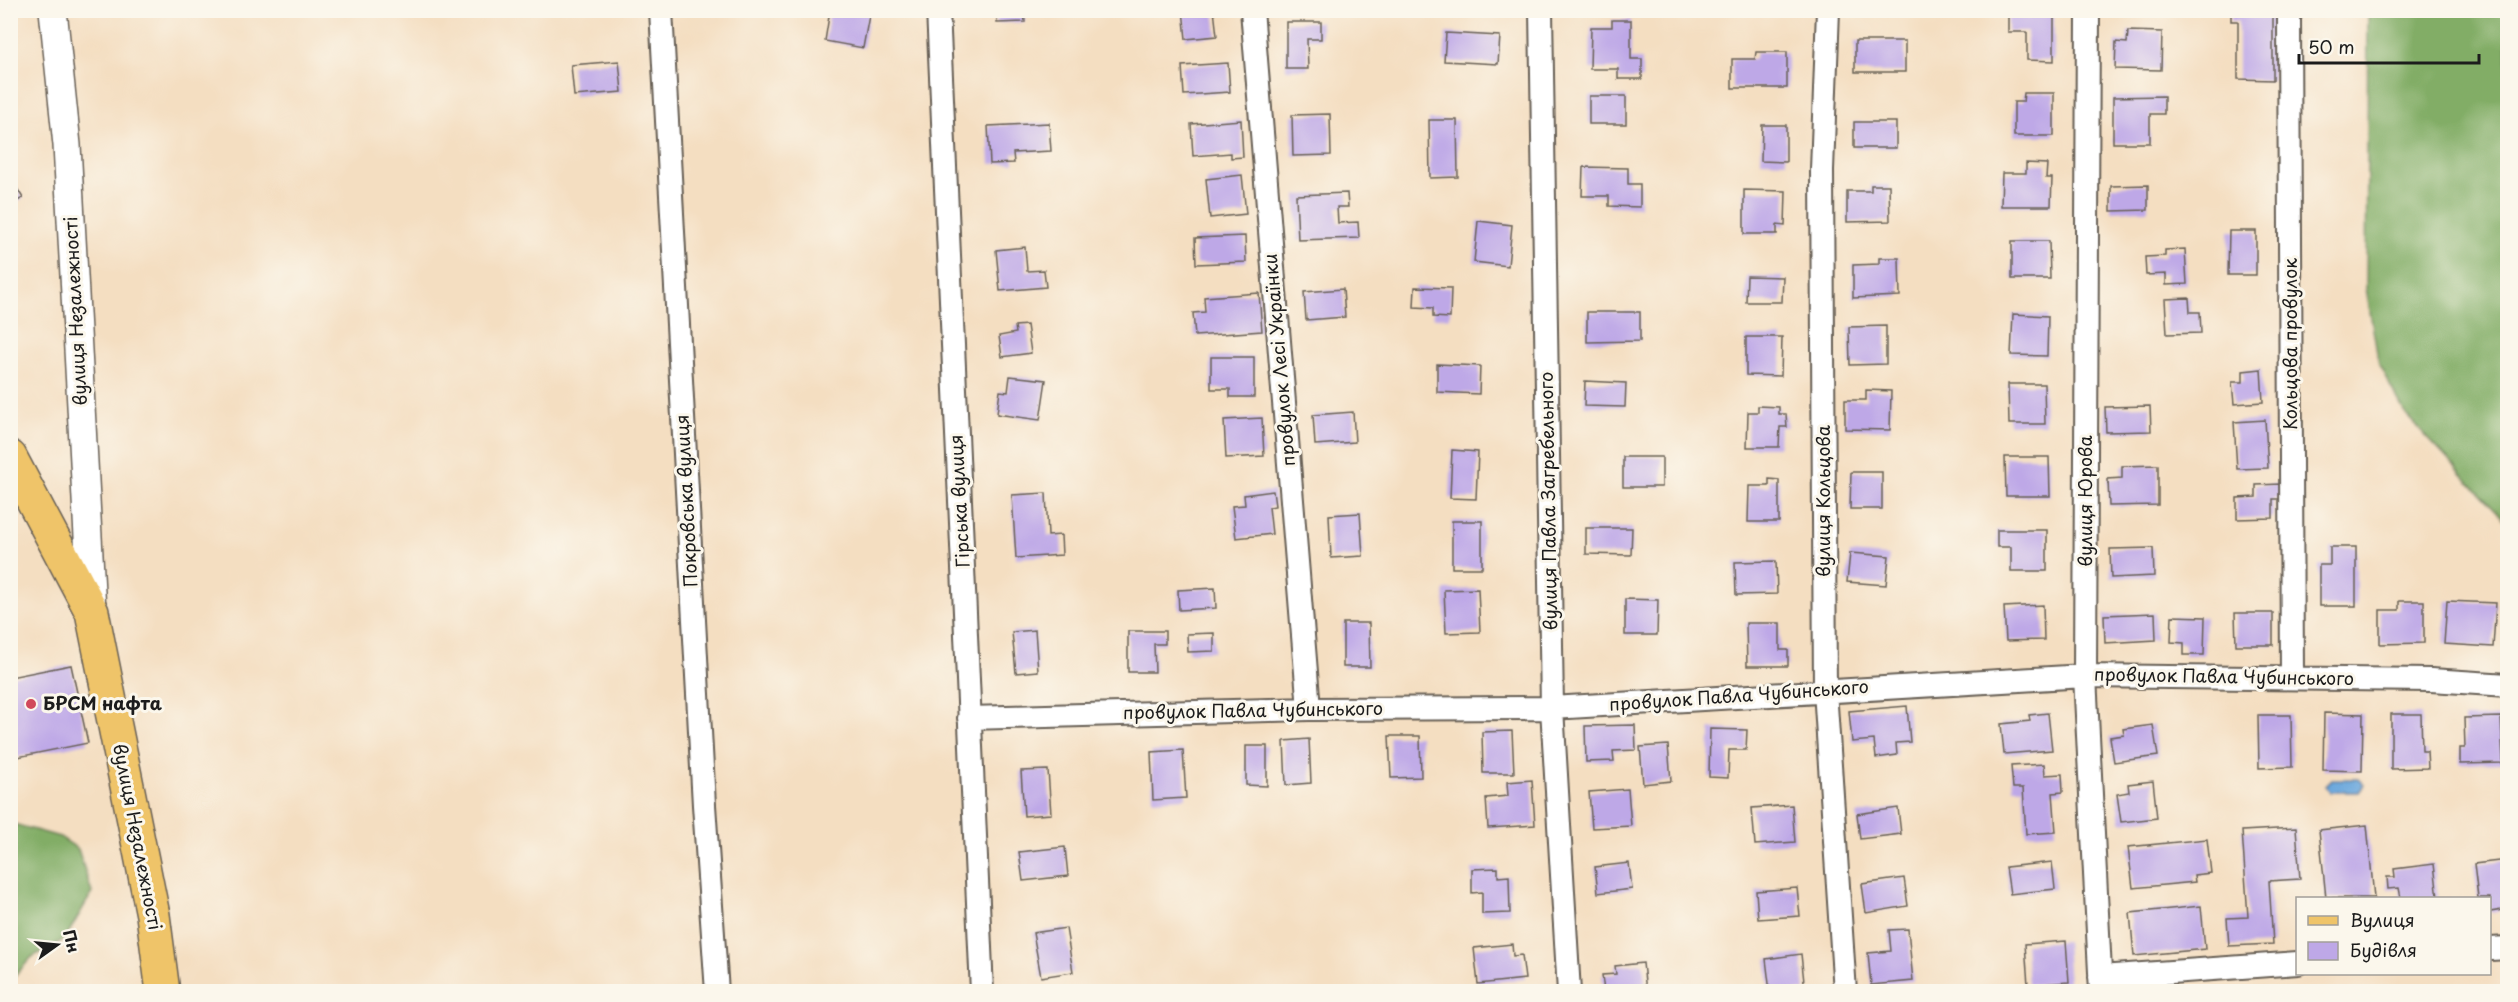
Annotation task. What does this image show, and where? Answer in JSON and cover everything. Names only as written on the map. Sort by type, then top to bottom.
[{"type":"main road","name":"вулиця Незалежності","points":[[10,457],[92,612],[153,915],[163,992]]},
{"type":"street","name":"вулиця Незалежності","points":[[54,10],[67,145],[92,612]]},
{"type":"street","name":"Покровська вулиця","points":[[661,10],[703,794],[717,992]]},
{"type":"street","name":"Гірська вулиця","points":[[938,10],[982,992]]},
{"type":"street","name":"провулок Лесі Українки","points":[[1252,10],[1308,709]]},
{"type":"street","name":"вулиця Павла Загребельного","points":[[1541,10],[1552,708],[1569,992]]},
{"type":"street","name":"вулиця Кольцова","points":[[1828,10],[1822,170],[1825,690],[1845,992]]},
{"type":"street","name":"вулиця Юрова","points":[[2088,10],[2085,676],[2101,984]]},
{"type":"street","name":"Кольцова провулок","points":[[2292,10],[2289,17],[2292,678]]},
{"type":"street","name":"провулок Павла Чубинського","points":[[969,718],[1308,709],[1552,708],[2085,676],[2431,680],[2508,685]]},
{"type":"street","points":[[2491,949],[2508,948]]},
{"type":"street","points":[[2101,984],[2296,963]]},
{"type":"green space","points":[[2368,11],[2507,11],[2507,522],[2406,415],[2379,365],[2366,288]]},
{"type":"green space","points":[[10,823],[60,837],[78,849],[92,893],[65,939],[32,957],[11,980]]},
{"type":"water","points":[[2332,779],[2358,779],[2364,785],[2359,792],[2330,792],[2326,785]]},
{"type":"building","points":[[830,10],[870,10],[863,48],[825,41]]},
{"type":"building","points":[[996,10],[1024,10],[1025,22],[997,23]]},
{"type":"building","points":[[1183,10],[1214,10],[1217,36],[1186,39]]},
{"type":"building","points":[[2017,10],[2054,10],[2054,61],[2027,60],[2027,32],[2008,32],[2008,14],[2017,14]]},
{"type":"building","points":[[2231,10],[2273,10],[2273,80],[2238,79],[2238,21],[2231,21]]},
{"type":"building","points":[[1612,20],[1631,20],[1631,59],[1642,59],[1642,79],[1618,79],[1618,69],[1590,69],[1591,27],[1612,27]]},
{"type":"building","points":[[1286,22],[1321,22],[1321,39],[1307,39],[1308,69],[1286,69]]},
{"type":"building","points":[[2128,31],[2162,32],[2161,70],[2115,69],[2116,42],[2127,43]]},
{"type":"building","points":[[1446,33],[1500,36],[1498,64],[1444,61]]},
{"type":"building","points":[[1855,41],[1905,41],[1905,72],[1855,72]]},
{"type":"building","points":[[1756,52],[1787,52],[1787,88],[1732,88],[1732,59],[1755,59]]},
{"type":"building","points":[[619,61],[622,92],[574,96],[571,65]]},
{"type":"building","points":[[1228,63],[1230,92],[1184,95],[1182,66]]},
{"type":"building","points":[[2024,93],[2054,93],[2054,136],[2014,136],[2014,102],[2023,102]]},
{"type":"building","points":[[1589,96],[1626,96],[1626,124],[1589,124]]},
{"type":"building","points":[[2164,96],[2164,114],[2150,114],[2150,143],[2113,143],[2113,97]]},
{"type":"building","points":[[1330,114],[1331,155],[1293,156],[1292,115]]},
{"type":"building","points":[[1241,120],[1243,157],[1231,158],[1231,153],[1193,156],[1191,124]]},
{"type":"building","points":[[1429,120],[1457,120],[1458,177],[1430,178]]},
{"type":"building","points":[[1854,122],[1896,122],[1896,148],[1854,148]]},
{"type":"building","points":[[1049,123],[1051,151],[1013,153],[1014,163],[990,164],[988,126]]},
{"type":"building","points":[[1762,125],[1786,125],[1786,162],[1761,161]]},
{"type":"building","points":[[2026,163],[2047,164],[2046,178],[2052,178],[2051,206],[2001,206],[2002,173],[2026,173]]},
{"type":"building","points":[[1583,167],[1628,168],[1628,184],[1640,184],[1640,207],[1609,206],[1609,196],[1582,196]]},
{"type":"building","points":[[1242,175],[1246,214],[1210,218],[1206,179]]},
{"type":"building","points":[[10,177],[23,198],[10,205]]},
{"type":"building","points":[[1871,185],[1889,185],[1890,221],[1847,222],[1847,191],[1871,191]]},
{"type":"building","points":[[2148,185],[2148,210],[2111,211],[2111,186]]},
{"type":"building","points":[[1744,190],[1786,191],[1785,226],[1777,225],[1777,234],[1744,234]]},
{"type":"building","points":[[1347,193],[1348,207],[1337,207],[1338,223],[1358,222],[1359,238],[1298,240],[1296,195]]},
{"type":"building","points":[[1478,221],[1512,225],[1508,266],[1474,262]]},
{"type":"building","points":[[2229,231],[2256,231],[2256,275],[2228,275]]},
{"type":"building","points":[[1245,236],[1246,262],[1196,264],[1195,238]]},
{"type":"building","points":[[2012,241],[2049,241],[2050,279],[2012,279]]},
{"type":"building","points":[[1025,247],[1027,271],[1044,270],[1046,287],[1000,291],[996,250]]},
{"type":"building","points":[[2185,249],[2187,284],[2166,285],[2166,274],[2146,275],[2145,257],[2165,256],[2165,250]]},
{"type":"building","points":[[1879,258],[1899,258],[1900,296],[1853,298],[1853,265],[1879,264]]},
{"type":"building","points":[[1747,276],[1783,277],[1782,302],[1746,302]]},
{"type":"building","points":[[1415,287],[1451,288],[1450,318],[1433,317],[1433,308],[1414,307]]},
{"type":"building","points":[[1343,289],[1345,317],[1306,320],[1304,292]]},
{"type":"building","points":[[1259,293],[1262,331],[1195,336],[1193,313],[1205,312],[1204,297]]},
{"type":"building","points":[[2189,298],[2190,312],[2200,312],[2201,333],[2167,334],[2165,299]]},
{"type":"building","points":[[1587,312],[1640,312],[1640,341],[1587,342]]},
{"type":"building","points":[[2013,314],[2048,316],[2047,356],[2011,355]]},
{"type":"building","points":[[1027,325],[1031,353],[1002,357],[999,336],[1016,333],[1015,326]]},
{"type":"building","points":[[1886,326],[1886,364],[1850,365],[1849,327]]},
{"type":"building","points":[[1746,337],[1782,337],[1781,376],[1746,375]]},
{"type":"building","points":[[1211,357],[1254,357],[1254,397],[1230,397],[1230,389],[1211,389]]},
{"type":"building","points":[[1437,364],[1480,366],[1479,394],[1437,392]]},
{"type":"building","points":[[2261,369],[2263,402],[2234,404],[2232,382],[2243,382],[2243,371]]},
{"type":"building","points":[[1010,376],[1046,380],[1040,420],[997,414],[1000,391],[1008,392]]},
{"type":"building","points":[[1585,381],[1626,383],[1625,407],[1584,406]]},
{"type":"building","points":[[2008,384],[2044,384],[2045,424],[2009,424]]},
{"type":"building","points":[[1866,390],[1891,391],[1890,430],[1845,429],[1845,400],[1866,400]]},
{"type":"building","points":[[1758,406],[1779,407],[1779,414],[1786,414],[1787,427],[1780,427],[1779,447],[1747,447],[1748,412],[1758,412]]},
{"type":"building","points":[[2150,406],[2151,431],[2106,432],[2105,407]]},
{"type":"building","points":[[1353,412],[1355,442],[1315,445],[1313,415]]},
{"type":"building","points":[[1262,418],[1264,456],[1226,458],[1224,420]]},
{"type":"building","points":[[2265,420],[2268,468],[2237,469],[2234,422]]},
{"type":"building","points":[[1452,450],[1478,452],[1476,499],[1450,498]]},
{"type":"building","points":[[1623,457],[1662,457],[1662,487],[1623,487]]},
{"type":"building","points":[[2005,457],[2049,457],[2050,496],[2006,496]]},
{"type":"building","points":[[2158,465],[2158,505],[2109,506],[2108,479],[2122,478],[2122,466]]},
{"type":"building","points":[[1851,472],[1882,472],[1882,509],[1850,509]]},
{"type":"building","points":[[1769,479],[1779,480],[1779,522],[1748,522],[1749,486],[1769,486]]},
{"type":"building","points":[[2281,484],[2281,499],[2273,499],[2273,518],[2237,519],[2237,498],[2256,497],[2256,485]]},
{"type":"building","points":[[1273,491],[1275,506],[1269,507],[1272,534],[1236,538],[1232,506],[1245,505],[1244,495]]},
{"type":"building","points":[[1046,493],[1048,536],[1061,535],[1062,555],[1016,558],[1012,495]]},
{"type":"building","points":[[1360,513],[1363,556],[1331,558],[1329,515]]},
{"type":"building","points":[[1452,521],[1482,521],[1482,568],[1452,568]]},
{"type":"building","points":[[1586,528],[1632,528],[1631,555],[1586,554]]},
{"type":"building","points":[[1997,530],[2047,530],[2047,571],[2011,571],[2011,547],[1997,547]]},
{"type":"building","points":[[2330,547],[2356,547],[2356,606],[2319,606],[2319,565],[2330,565]]},
{"type":"building","points":[[2153,548],[2154,576],[2111,578],[2110,549]]},
{"type":"building","points":[[1850,553],[1889,556],[1886,585],[1847,582]]},
{"type":"building","points":[[1776,561],[1777,594],[1736,595],[1735,562]]},
{"type":"building","points":[[1215,588],[1216,608],[1179,610],[1178,590]]},
{"type":"building","points":[[1478,589],[1480,632],[1446,633],[1444,590]]},
{"type":"building","points":[[1625,599],[1658,600],[1657,635],[1625,635]]},
{"type":"building","points":[[2399,601],[2424,601],[2424,643],[2380,644],[2380,610],[2399,610]]},
{"type":"building","points":[[2447,601],[2496,603],[2493,647],[2444,644]]},
{"type":"building","points":[[2043,605],[2044,640],[2006,641],[2004,607]]},
{"type":"building","points":[[2155,613],[2156,640],[2105,643],[2104,615]]},
{"type":"building","points":[[2235,613],[2273,613],[2273,645],[2236,645]]},
{"type":"building","points":[[2172,616],[2205,617],[2204,655],[2184,655],[2184,643],[2171,642]]},
{"type":"building","points":[[1343,623],[1369,623],[1370,667],[1343,667]]},
{"type":"building","points":[[1746,623],[1780,623],[1780,650],[1788,650],[1788,666],[1747,666]]},
{"type":"building","points":[[1035,630],[1038,671],[1016,673],[1012,632]]},
{"type":"building","points":[[1128,631],[1165,631],[1165,644],[1154,644],[1155,672],[1128,672]]},
{"type":"building","points":[[1214,633],[1214,651],[1188,652],[1187,634]]},
{"type":"building","points":[[71,665],[88,743],[13,758],[10,754],[10,677]]},
{"type":"building","points":[[1907,706],[1910,742],[1896,743],[1897,755],[1876,758],[1874,740],[1852,742],[1849,711]]},
{"type":"building","points":[[2048,713],[2052,750],[2004,754],[2001,724],[2030,721],[2029,715]]},
{"type":"building","points":[[2324,713],[2363,714],[2362,771],[2323,770]]},
{"type":"building","points":[[2391,714],[2421,714],[2422,751],[2427,751],[2428,768],[2391,769]]},
{"type":"building","points":[[2258,715],[2291,715],[2292,767],[2259,768]]},
{"type":"building","points":[[2501,717],[2503,763],[2460,764],[2460,748],[2465,748],[2464,718]]},
{"type":"building","points":[[1635,725],[1636,750],[1613,751],[1614,761],[1586,762],[1585,726]]},
{"type":"building","points":[[2153,725],[2158,756],[2114,762],[2110,737],[2124,735],[2123,729]]},
{"type":"building","points":[[1710,729],[1747,730],[1746,750],[1729,750],[1728,778],[1709,777]]},
{"type":"building","points":[[1512,731],[1514,773],[1483,773],[1482,732]]},
{"type":"building","points":[[1389,736],[1420,736],[1421,777],[1391,778]]},
{"type":"building","points":[[1309,739],[1311,783],[1286,785],[1284,741]]},
{"type":"building","points":[[1668,745],[1671,781],[1643,784],[1640,747]]},
{"type":"building","points":[[1246,746],[1267,746],[1267,786],[1246,785]]},
{"type":"building","points":[[1183,750],[1186,798],[1153,800],[1151,752]]},
{"type":"building","points":[[2044,764],[2045,775],[2062,774],[2063,792],[2053,793],[2056,832],[2026,834],[2023,788],[2013,788],[2011,766]]},
{"type":"building","points":[[1048,770],[1051,814],[1024,816],[1021,771]]},
{"type":"building","points":[[1532,780],[1535,825],[1488,828],[1486,798],[1508,796],[1507,782]]},
{"type":"building","points":[[2153,781],[2157,818],[2121,822],[2117,794],[2129,792],[2128,784]]},
{"type":"building","points":[[1628,789],[1631,826],[1592,828],[1589,792]]},
{"type":"building","points":[[1792,805],[1795,842],[1755,845],[1752,808]]},
{"type":"building","points":[[1898,808],[1901,834],[1860,839],[1857,814]]},
{"type":"building","points":[[2367,825],[2374,897],[2326,897],[2319,830]]},
{"type":"building","points":[[2296,828],[2300,879],[2269,881],[2273,944],[2229,946],[2227,918],[2248,917],[2242,831]]},
{"type":"building","points":[[2207,839],[2211,873],[2194,875],[2195,882],[2133,888],[2128,847]]},
{"type":"building","points":[[1065,847],[1068,876],[1023,881],[1019,852]]},
{"type":"building","points":[[2507,860],[2508,909],[2491,912],[2491,897],[2478,897],[2474,864]]},
{"type":"building","points":[[2052,862],[2055,889],[2010,894],[2006,867]]},
{"type":"building","points":[[1629,863],[1632,889],[1598,893],[1595,867]]},
{"type":"building","points":[[2434,864],[2438,897],[2401,897],[2399,888],[2388,889],[2387,877],[2395,877],[2394,869]]},
{"type":"building","points":[[1498,868],[1498,877],[1509,876],[1510,913],[1482,914],[1482,892],[1472,893],[1472,869]]},
{"type":"building","points":[[1904,878],[1908,906],[1866,913],[1862,884]]},
{"type":"building","points":[[1797,888],[1800,916],[1758,919],[1756,891]]},
{"type":"building","points":[[2201,906],[2205,949],[2134,956],[2130,913]]},
{"type":"building","points":[[1066,928],[1073,972],[1041,977],[1033,933]]},
{"type":"building","points":[[1908,929],[1913,981],[1871,985],[1868,953],[1891,951],[1889,930]]},
{"type":"building","points":[[2066,941],[2069,982],[2028,985],[2025,944]]},
{"type":"building","points":[[1512,944],[1513,956],[1522,955],[1525,979],[1478,984],[1474,948]]},
{"type":"building","points":[[1801,954],[1805,991],[1770,992],[1766,959]]},
{"type":"building","points":[[1643,963],[1646,992],[1604,992],[1602,975],[1616,974],[1615,966]]},
{"type":"place","name":"БРСМ нафта","points":[[31,704]]}]
